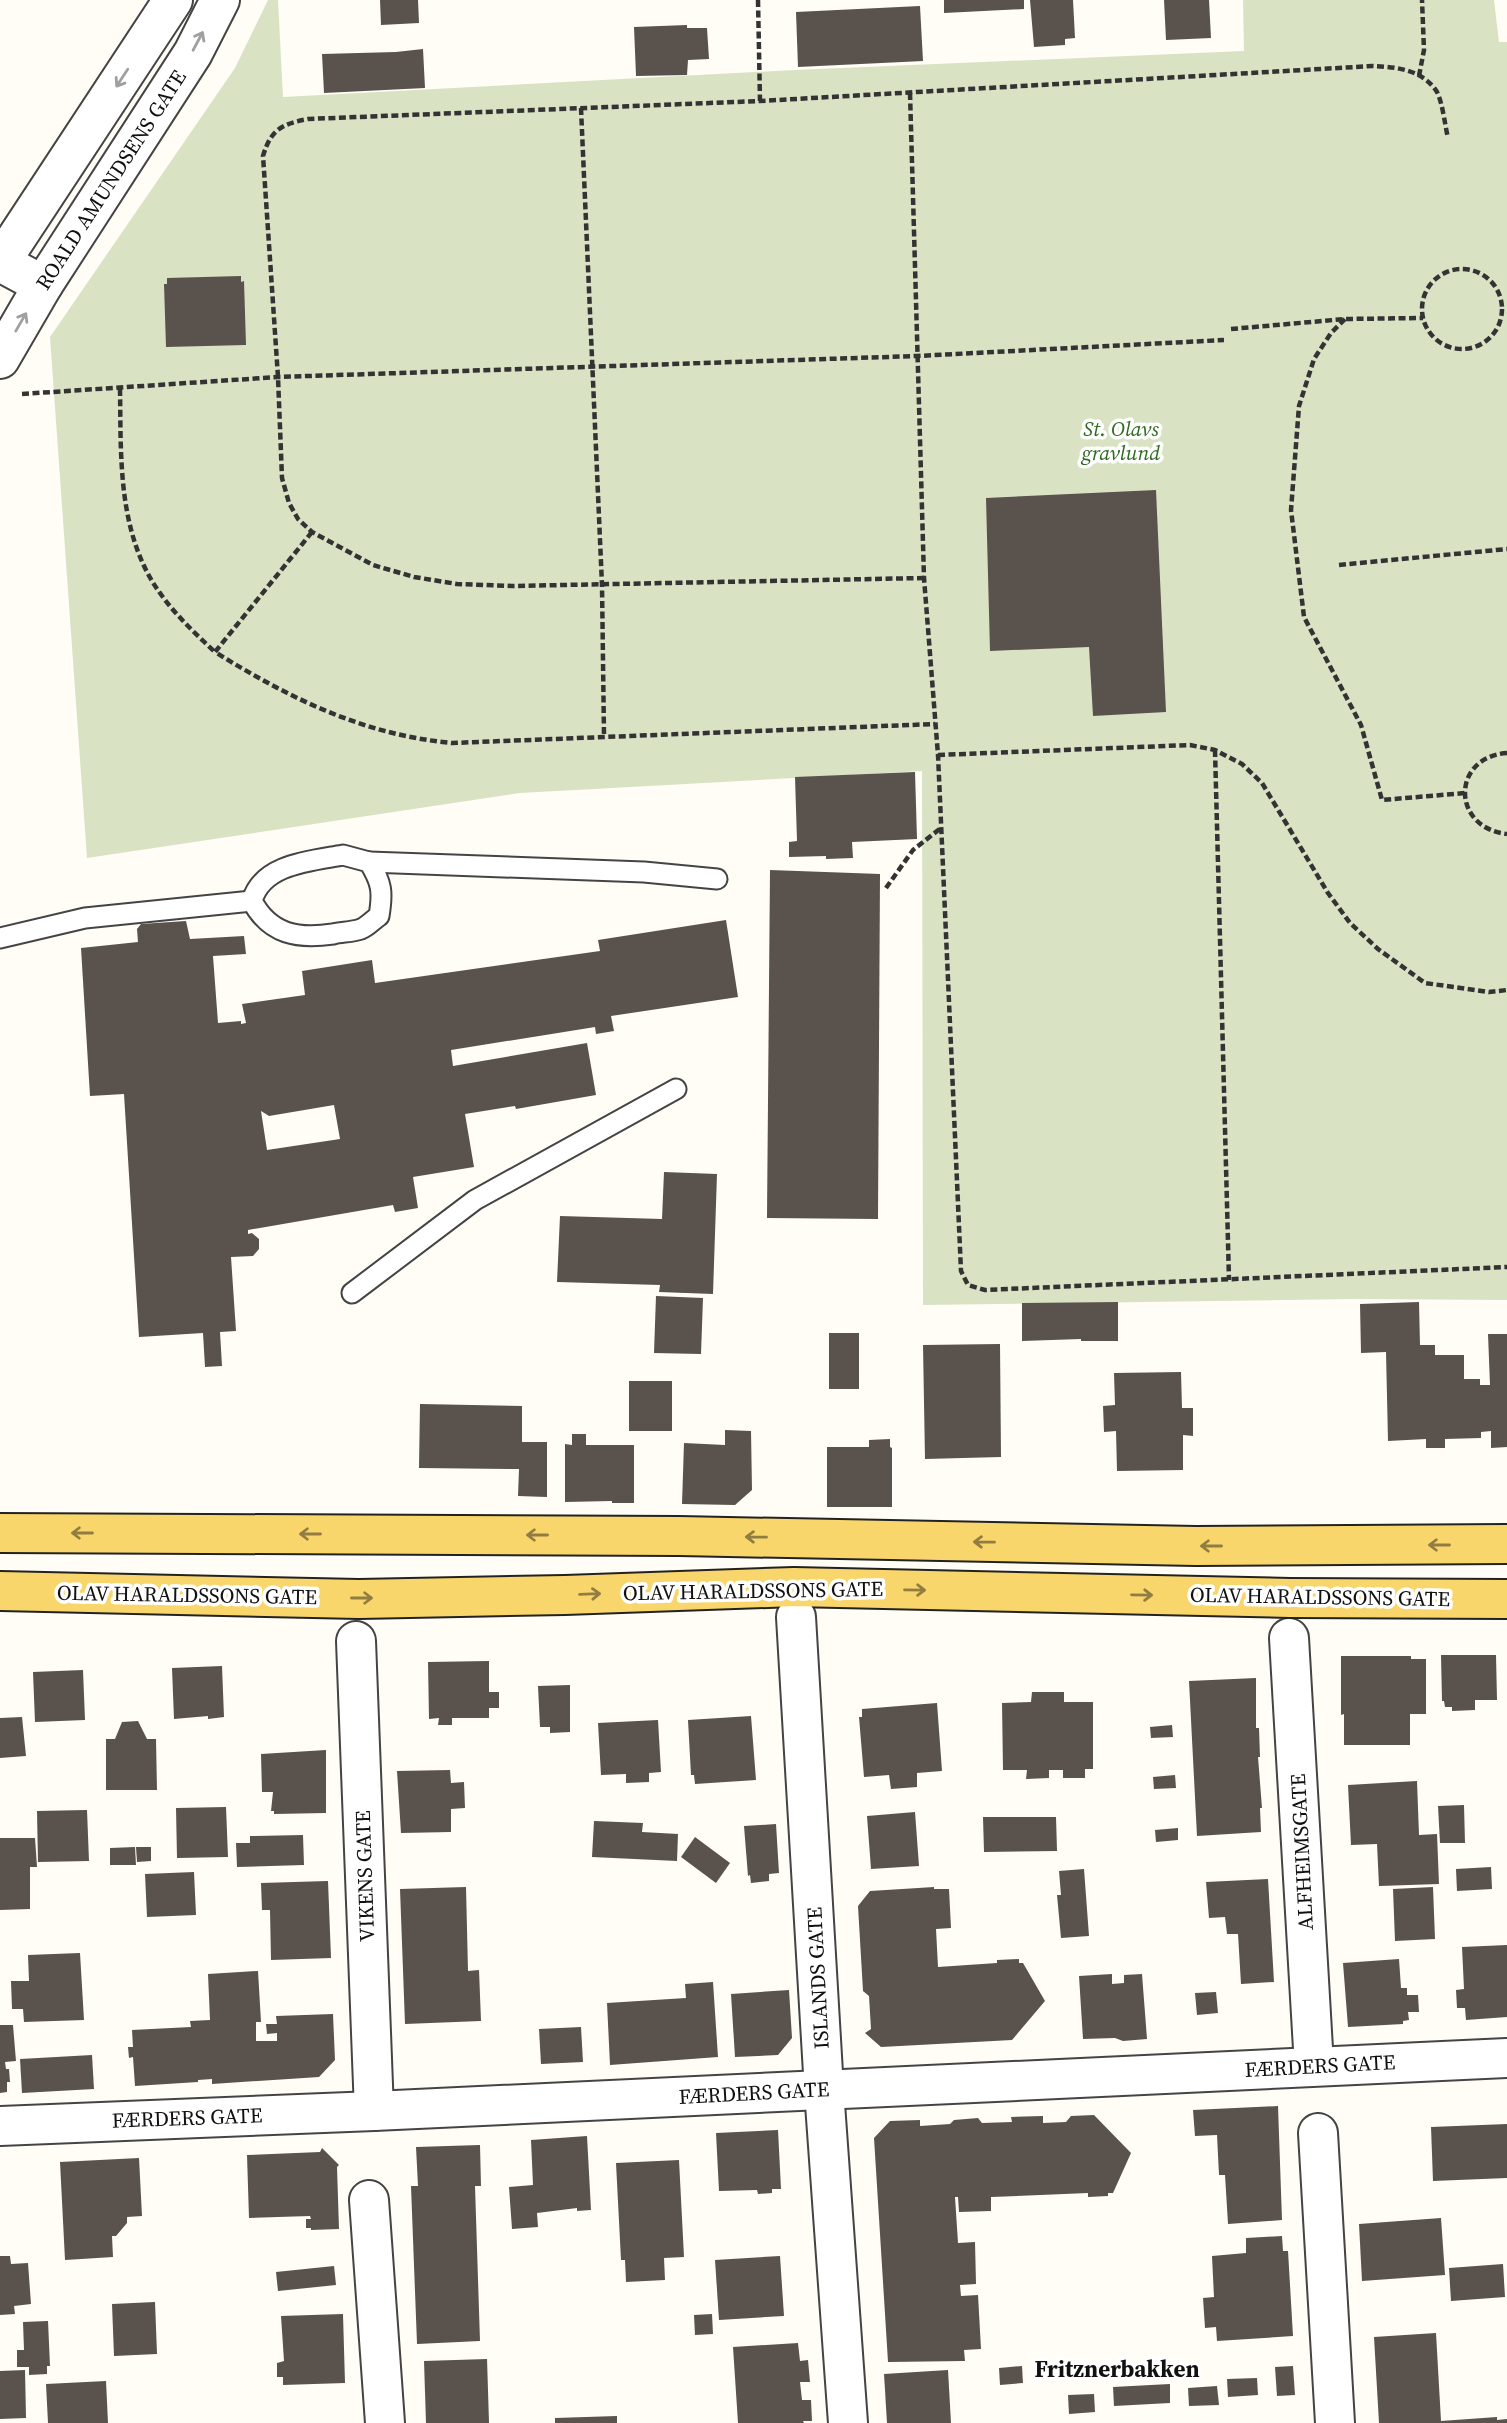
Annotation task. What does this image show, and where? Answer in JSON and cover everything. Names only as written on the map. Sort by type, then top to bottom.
[{"type":"main road","points":[[0,1533],[679,1536],[1196,1546],[1507,1544]]},
{"type":"main road","name":"OLAV HARALDSSONS GATE","points":[[0,1591],[359,1598],[565,1595],[794,1587],[1507,1599]]},
{"type":"street","points":[[43,285],[0,262],[173,0]]},
{"type":"street","name":"ROALD AMUNDSENS GATE","points":[[0,359],[43,285],[192,53],[220,0]]},
{"type":"street","name":"ISLANDS GATE","points":[[796,1617],[824,2090],[848,2423]]},
{"type":"street","name":"ALFHEIMSGATE","points":[[1289,1638],[1314,2066]]},
{"type":"street","name":"VIKENS GATE","points":[[356,1641],[374,2111]]},
{"type":"street","name":"FÆRDERS GATE","points":[[0,2126],[1507,2058]]},
{"type":"street","points":[[1318,2133],[1335,2423]]},
{"type":"street","points":[[369,2200],[385,2423]]},
{"type":"lane","points":[[369,862],[378,877],[383,896],[379,916],[361,929],[310,937],[290,935],[272,925],[258,912],[252,901],[256,887],[266,878],[298,863],[343,855],[369,862],[644,872],[716,878]]},
{"type":"lane","points":[[0,938],[85,918],[252,901]]},
{"type":"lane","points":[[352,1293],[475,1200],[676,1089]]},
{"type":"path","points":[[758,0],[760,101]]},
{"type":"path","points":[[1419,76],[1424,50],[1422,0]]},
{"type":"path","points":[[924,578],[602,585],[457,584],[414,577],[373,565],[312,533],[298,519],[289,503],[282,478],[263,156],[266,145],[281,126],[308,120],[760,101],[1373,66],[1402,68],[1419,76],[1436,90],[1448,138]]},
{"type":"path","points":[[910,93],[924,578],[942,828],[961,1271],[968,1285],[985,1290],[1507,1267]]},
{"type":"path","points":[[581,108],[594,366],[604,737]]},
{"type":"path","points":[[1456,269],[1482,274],[1492,282],[1504,306],[1495,332],[1474,347],[1461,349],[1436,340],[1423,318],[1425,292],[1433,281],[1456,269]]},
{"type":"path","points":[[1231,329],[1345,319],[1423,318]]},
{"type":"path","points":[[1345,319],[1331,333],[1314,359],[1299,406],[1291,510],[1304,617],[1361,725],[1382,800],[1465,793]]},
{"type":"path","points":[[13,395],[278,377],[917,356],[1224,340]]},
{"type":"path","points":[[120,389],[122,479],[132,537],[147,571],[163,597],[189,628],[215,652],[266,683],[307,703],[396,736],[452,743],[936,724]]},
{"type":"path","points":[[215,652],[312,533]]},
{"type":"path","points":[[1339,565],[1507,549]]},
{"type":"path","points":[[938,755],[1190,746],[1215,750],[1242,764],[1262,783],[1328,894],[1350,923],[1378,949],[1425,983],[1489,992],[1507,990]]},
{"type":"path","points":[[1215,750],[1229,1280]]},
{"type":"path","points":[[1507,753],[1484,758],[1474,767],[1467,780],[1465,793],[1467,806],[1482,827],[1507,834]]},
{"type":"path","points":[[886,888],[913,850],[942,828]]},
{"type":"green space","name":"St. Olavs gravlund","points":[[268,0],[278,0],[283,97],[794,70],[1244,51],[1243,0],[1494,0],[1499,42],[1507,42],[1507,1300],[1353,1299],[923,1305],[922,771],[520,793],[87,858],[50,337],[235,68]]},
{"type":"building","points":[[380,0],[418,0],[419,23],[381,25]]},
{"type":"building","points":[[944,0],[1024,0],[1024,9],[944,13]]},
{"type":"building","points":[[1030,0],[1073,0],[1075,38],[1065,39],[1065,45],[1034,47]]},
{"type":"building","points":[[1164,0],[1209,0],[1211,38],[1166,40]]},
{"type":"building","points":[[920,6],[923,61],[798,67],[796,12]]},
{"type":"building","points":[[687,25],[687,28],[707,28],[709,59],[688,60],[687,75],[636,76],[634,27]]},
{"type":"building","points":[[423,49],[425,88],[324,93],[322,54]]},
{"type":"building","points":[[241,276],[241,282],[244,281],[246,345],[166,347],[164,284],[167,284],[167,278]]},
{"type":"building","points":[[1156,490],[1166,712],[1093,716],[1089,647],[990,651],[986,498]]},
{"type":"building","points":[[915,772],[917,839],[852,842],[853,858],[789,857],[789,842],[797,841],[795,777]]},
{"type":"building","points":[[770,870],[880,874],[878,1219],[767,1218]]},
{"type":"building","points":[[726,920],[738,997],[611,1016],[614,1031],[596,1034],[595,1027],[451,1050],[453,1066],[587,1043],[596,1095],[516,1109],[515,1106],[465,1114],[474,1167],[413,1177],[418,1208],[395,1212],[393,1205],[248,1230],[248,1234],[252,1233],[259,1239],[259,1249],[253,1256],[231,1257],[236,1331],[220,1332],[222,1366],[205,1367],[203,1333],[139,1337],[124,1094],[90,1096],[81,948],[138,942],[137,929],[141,924],[186,921],[190,939],[244,936],[246,954],[213,956],[218,1023],[241,1021],[241,1024],[246,1023],[242,1004],[305,995],[302,971],[372,960],[375,983],[600,951],[598,940]],"holes":[[[334,1105],[340,1139],[267,1150],[261,1111],[269,1116]]]},
{"type":"building","points":[[664,1172],[717,1174],[713,1294],[659,1292],[660,1285],[557,1282],[560,1216],[662,1219]]},
{"type":"building","points":[[656,1296],[703,1298],[701,1354],[654,1353]]},
{"type":"building","points":[[1118,1302],[1118,1341],[1022,1341],[1022,1303]]},
{"type":"building","points":[[1419,1302],[1420,1345],[1435,1345],[1435,1355],[1464,1355],[1464,1379],[1480,1379],[1480,1385],[1490,1385],[1488,1334],[1507,1334],[1507,1447],[1491,1448],[1491,1431],[1481,1432],[1481,1438],[1445,1439],[1445,1448],[1426,1448],[1426,1439],[1388,1441],[1386,1352],[1361,1353],[1360,1304]]},
{"type":"building","points":[[829,1333],[859,1333],[859,1389],[829,1389]]},
{"type":"building","points":[[1000,1344],[1001,1457],[925,1459],[923,1345]]},
{"type":"building","points":[[1181,1372],[1182,1408],[1193,1408],[1193,1436],[1183,1435],[1183,1470],[1117,1471],[1116,1431],[1104,1432],[1103,1406],[1115,1405],[1114,1373]]},
{"type":"building","points":[[629,1381],[672,1381],[672,1431],[629,1431]]},
{"type":"building","points":[[420,1404],[522,1406],[522,1442],[547,1442],[547,1497],[518,1496],[519,1469],[419,1468]]},
{"type":"building","points":[[725,1430],[751,1431],[752,1490],[735,1505],[682,1504],[684,1443],[725,1445]]},
{"type":"building","points":[[572,1434],[586,1434],[586,1445],[634,1445],[634,1503],[565,1502],[565,1444],[572,1445]]},
{"type":"building","points":[[890,1439],[892,1507],[827,1507],[827,1447],[869,1447],[869,1440]]},
{"type":"building","points":[[1441,1655],[1496,1655],[1497,1700],[1475,1700],[1475,1710],[1452,1711],[1452,1707],[1445,1707],[1442,1701]]},
{"type":"building","points":[[1341,1656],[1411,1656],[1411,1659],[1426,1659],[1426,1714],[1410,1714],[1410,1745],[1344,1745]]},
{"type":"building","points":[[489,1661],[489,1692],[499,1692],[499,1708],[489,1708],[489,1718],[452,1718],[452,1725],[438,1725],[439,1718],[429,1719],[428,1662]]},
{"type":"building","points":[[222,1666],[224,1717],[174,1719],[172,1668]]},
{"type":"building","points":[[83,1670],[85,1720],[35,1722],[33,1672]]},
{"type":"building","points":[[1256,1678],[1261,1832],[1197,1836],[1189,1681]]},
{"type":"building","points":[[570,1685],[570,1732],[550,1733],[550,1727],[540,1727],[538,1686]]},
{"type":"building","points":[[1032,1692],[1064,1692],[1064,1702],[1093,1702],[1093,1769],[1085,1769],[1085,1778],[1063,1778],[1063,1770],[1049,1770],[1049,1778],[1026,1779],[1027,1770],[1003,1770],[1002,1703],[1031,1702]]},
{"type":"building","points":[[937,1703],[942,1771],[917,1773],[917,1787],[891,1789],[889,1775],[864,1777],[859,1717],[862,1717],[862,1709]]},
{"type":"building","points":[[751,1716],[756,1780],[695,1784],[694,1775],[691,1775],[688,1720]]},
{"type":"building","points":[[22,1717],[26,1756],[0,1758],[0,1718]]},
{"type":"building","points":[[658,1720],[661,1772],[649,1773],[649,1782],[626,1783],[626,1774],[601,1775],[598,1723]]},
{"type":"building","points":[[138,1721],[147,1739],[156,1739],[157,1790],[106,1790],[106,1739],[115,1739],[122,1722]]},
{"type":"building","points":[[1172,1725],[1173,1737],[1151,1738],[1150,1727]]},
{"type":"building","points":[[326,1750],[326,1813],[274,1814],[274,1811],[271,1811],[273,1792],[262,1792],[261,1754]]},
{"type":"building","points":[[450,1770],[451,1783],[464,1782],[465,1808],[451,1809],[451,1832],[401,1833],[397,1771]]},
{"type":"building","points":[[1175,1775],[1176,1788],[1154,1789],[1153,1777]]},
{"type":"building","points":[[1417,1781],[1419,1835],[1437,1834],[1439,1884],[1379,1886],[1377,1844],[1351,1845],[1348,1785]]},
{"type":"building","points":[[1464,1805],[1465,1843],[1440,1843],[1438,1806]]},
{"type":"building","points":[[226,1807],[228,1857],[177,1858],[176,1808]]},
{"type":"building","points":[[87,1810],[89,1861],[38,1862],[37,1811]]},
{"type":"building","points":[[915,1812],[919,1866],[871,1869],[867,1816]]},
{"type":"building","points":[[983,1817],[1056,1817],[1057,1851],[984,1852]]},
{"type":"building","points":[[594,1821],[643,1823],[642,1832],[678,1834],[677,1861],[592,1857]]},
{"type":"building","points":[[776,1824],[779,1873],[769,1874],[769,1881],[751,1883],[750,1875],[748,1876],[744,1826]]},
{"type":"building","points":[[1178,1828],[1178,1840],[1156,1842],[1155,1830]]},
{"type":"building","points":[[303,1835],[304,1865],[237,1867],[236,1843],[250,1843],[250,1836]]},
{"type":"building","points":[[695,1837],[730,1863],[716,1883],[681,1857]]},
{"type":"building","points":[[0,1838],[35,1838],[37,1867],[30,1867],[30,1909],[0,1910]]},
{"type":"building","points":[[135,1847],[136,1865],[110,1865],[110,1848]]},
{"type":"building","points":[[136,1847],[151,1847],[151,1861],[137,1862]]},
{"type":"building","points":[[1491,1867],[1492,1889],[1457,1891],[1456,1869]]},
{"type":"building","points":[[1084,1869],[1089,1936],[1061,1938],[1057,1895],[1061,1895],[1059,1871]]},
{"type":"building","points":[[194,1872],[196,1915],[147,1917],[145,1874]]},
{"type":"building","points":[[1268,1879],[1274,1982],[1241,1984],[1238,1934],[1227,1934],[1225,1917],[1209,1918],[1206,1882]]},
{"type":"building","points":[[328,1881],[331,1958],[271,1960],[270,1910],[262,1910],[261,1883]]},
{"type":"building","points":[[466,1887],[468,1971],[479,1970],[481,2021],[405,2024],[400,1889]]},
{"type":"building","points":[[934,1887],[949,1889],[951,1928],[936,1929],[938,1967],[1019,1959],[1019,1963],[1023,1963],[1045,2001],[1012,2040],[881,2047],[865,2033],[871,2029],[869,1996],[863,1991],[858,1906],[870,1891]]},
{"type":"building","points":[[1433,1887],[1435,1939],[1395,1941],[1393,1889]]},
{"type":"building","points":[[1507,1945],[1507,2017],[1466,2020],[1465,2008],[1457,2008],[1456,1990],[1464,1989],[1462,1947]]},
{"type":"building","points":[[80,1953],[84,2020],[24,2022],[23,2009],[12,2009],[11,1981],[29,1981],[28,1955]]},
{"type":"building","points":[[1399,1959],[1401,1988],[1407,1988],[1407,1995],[1418,1995],[1419,2012],[1408,2012],[1409,2020],[1403,2021],[1403,2024],[1348,2027],[1343,1963]]},
{"type":"building","points":[[258,1971],[261,2022],[256,2022],[256,2041],[277,2041],[277,2033],[267,2034],[266,2024],[277,2024],[276,2016],[333,2014],[335,2060],[319,2077],[212,2084],[212,2079],[135,2086],[133,2057],[129,2058],[128,2047],[133,2047],[132,2030],[191,2027],[190,2021],[210,2020],[208,1974]]},
{"type":"building","points":[[1112,1974],[1112,1984],[1124,1983],[1124,1975],[1142,1974],[1147,2039],[1083,2039],[1079,1976]]},
{"type":"building","points":[[713,1982],[718,2057],[610,2065],[607,2003],[686,1998],[685,1984]]},
{"type":"building","points":[[789,1990],[792,2038],[778,2055],[735,2057],[731,1994]]},
{"type":"building","points":[[1216,1992],[1218,2013],[1197,2015],[1195,1993]]},
{"type":"building","points":[[0,2025],[13,2025],[16,2061],[5,2062],[6,2069],[9,2069],[10,2082],[7,2082],[7,2092],[0,2093]]},
{"type":"building","points":[[581,2027],[583,2062],[541,2064],[539,2029]]},
{"type":"building","points":[[92,2055],[94,2089],[22,2093],[20,2059]]},
{"type":"building","points":[[1278,2106],[1282,2220],[1228,2224],[1225,2175],[1219,2175],[1217,2135],[1195,2136],[1193,2110]]},
{"type":"building","points":[[1094,2115],[1131,2153],[1113,2193],[1108,2193],[1108,2196],[1088,2197],[1088,2193],[991,2197],[991,2211],[959,2212],[958,2197],[955,2197],[958,2243],[975,2242],[976,2284],[960,2285],[961,2296],[978,2295],[981,2349],[964,2350],[965,2361],[888,2362],[874,2138],[890,2121],[920,2120],[920,2126],[950,2124],[954,2120],[978,2118],[982,2123],[1012,2122],[1011,2117],[1043,2116],[1043,2123],[1066,2122],[1071,2116]]},
{"type":"building","points":[[1507,2124],[1507,2178],[1433,2181],[1431,2127]]},
{"type":"building","points":[[778,2130],[781,2189],[758,2194],[757,2190],[719,2191],[716,2133]]},
{"type":"building","points":[[587,2136],[591,2210],[577,2211],[577,2208],[537,2213],[538,2227],[512,2229],[509,2187],[533,2185],[531,2140]]},
{"type":"building","points":[[480,2145],[481,2186],[475,2186],[480,2341],[417,2344],[411,2186],[418,2186],[416,2147]]},
{"type":"building","points":[[322,2148],[339,2165],[339,2229],[306,2228],[306,2219],[311,2219],[310,2216],[249,2218],[247,2155],[320,2152]]},
{"type":"building","points":[[139,2158],[142,2216],[127,2217],[127,2223],[116,2236],[112,2236],[113,2257],[65,2260],[60,2162]]},
{"type":"building","points":[[679,2160],[684,2257],[664,2258],[665,2280],[626,2282],[625,2260],[621,2260],[616,2163]]},
{"type":"building","points":[[1441,2218],[1445,2275],[1362,2281],[1359,2224]]},
{"type":"building","points":[[1282,2236],[1283,2251],[1288,2251],[1293,2336],[1217,2341],[1216,2327],[1205,2328],[1203,2298],[1214,2297],[1212,2256],[1246,2253],[1246,2238]]},
{"type":"building","points":[[0,2256],[10,2256],[11,2264],[28,2263],[31,2304],[14,2306],[15,2314],[0,2315]]},
{"type":"building","points":[[780,2256],[784,2316],[719,2320],[715,2260]]},
{"type":"building","points":[[1503,2264],[1505,2297],[1451,2301],[1449,2268]]},
{"type":"building","points":[[334,2266],[336,2285],[278,2291],[276,2272]]},
{"type":"building","points":[[155,2302],[157,2354],[114,2356],[112,2304]]},
{"type":"building","points":[[343,2314],[345,2383],[283,2385],[283,2377],[277,2377],[277,2363],[284,2361],[281,2316]]},
{"type":"building","points":[[712,2314],[713,2334],[695,2335],[694,2315]]},
{"type":"building","points":[[48,2321],[50,2366],[47,2366],[47,2374],[29,2375],[29,2367],[17,2367],[17,2350],[24,2350],[23,2322]]},
{"type":"building","points":[[1436,2333],[1441,2421],[1497,2417],[1497,2420],[1507,2419],[1507,2423],[1379,2423],[1374,2337]]},
{"type":"building","points":[[798,2343],[800,2361],[808,2360],[810,2382],[800,2382],[802,2400],[811,2400],[812,2421],[738,2423],[733,2347]]},
{"type":"building","points":[[487,2359],[489,2423],[426,2423],[424,2361]]},
{"type":"building","points":[[1022,2366],[1023,2383],[1000,2385],[999,2368]]},
{"type":"building","points":[[1293,2366],[1295,2395],[1277,2396],[1275,2367]]},
{"type":"building","points":[[25,2370],[26,2418],[0,2419],[0,2371]]},
{"type":"building","points":[[948,2370],[951,2423],[887,2423],[884,2374]]},
{"type":"building","points":[[1257,2378],[1258,2395],[1228,2397],[1227,2379]]},
{"type":"building","points":[[106,2381],[108,2423],[48,2423],[46,2384]]},
{"type":"building","points":[[1170,2384],[1170,2403],[1114,2406],[1113,2387]]},
{"type":"building","points":[[1217,2386],[1219,2405],[1189,2406],[1188,2388]]},
{"type":"building","points":[[1094,2394],[1095,2412],[1069,2414],[1068,2395]]},
{"type":"building","points":[[617,2416],[617,2423],[555,2423],[555,2418]]},
{"type":"district","name":"Fritznerbakken","points":[[1117,2369]]}]
